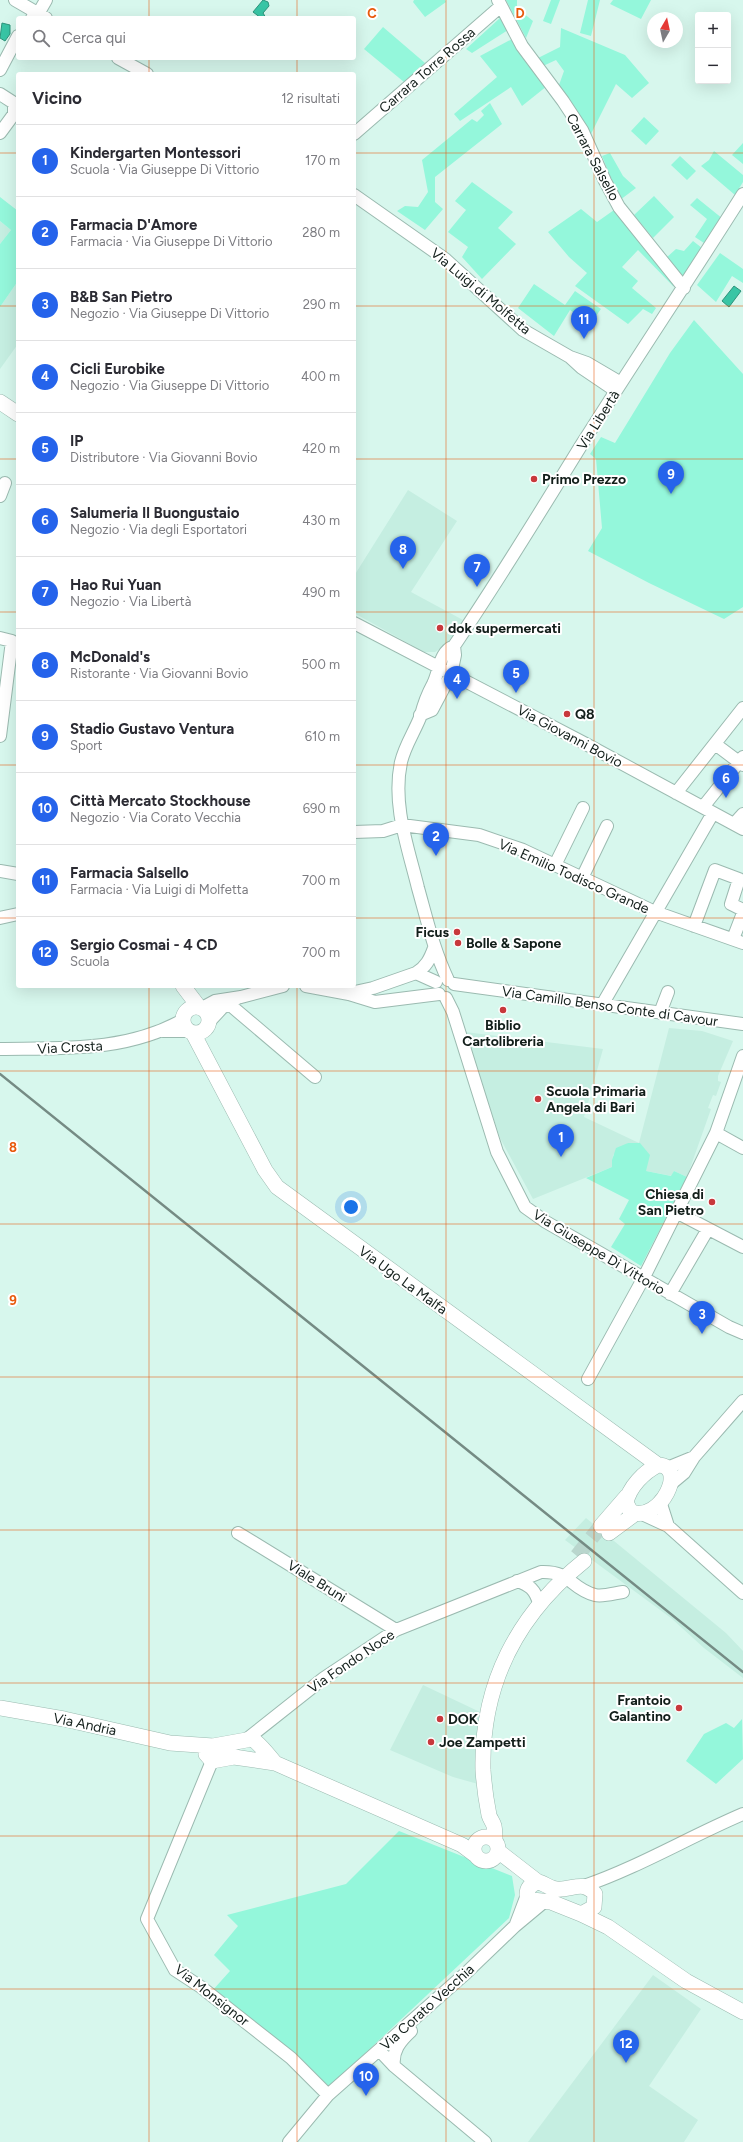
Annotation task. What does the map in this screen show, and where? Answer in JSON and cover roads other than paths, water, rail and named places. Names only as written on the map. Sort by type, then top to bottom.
[{"type":"main road","points":[[0,402],[16,413]]},
{"type":"main road","name":"Via Ugo La Malfa","points":[[183,988],[211,1069],[265,1170],[278,1187],[638,1451],[662,1467]]},
{"type":"main road","points":[[192,1018],[200,1032],[208,1024]]},
{"type":"main road","points":[[208,1024],[208,1045],[211,1069]]},
{"type":"main road","points":[[638,1451],[641,1477]]},
{"type":"main road","points":[[662,1467],[672,1476],[672,1483],[653,1510],[639,1514],[605,1530],[641,1477],[662,1467]]},
{"type":"main road","points":[[627,1496],[626,1503],[628,1508],[639,1514]]},
{"type":"main road","points":[[482,1848],[489,1818],[483,1770],[487,1721],[492,1696],[509,1648],[523,1625],[539,1603],[566,1576],[580,1559]]},
{"type":"main road","name":"Via Andria","points":[[0,1708],[64,1719],[170,1743],[212,1755]]},
{"type":"main road","points":[[247,1739],[256,1740],[260,1748],[275,1763]]},
{"type":"main road","name":"Via Fondo Noce","points":[[212,1755],[235,1743],[247,1739]]},
{"type":"main road","points":[[252,1761],[260,1756],[260,1748]]},
{"type":"main road","points":[[212,1755],[275,1763],[482,1848],[530,1890],[532,1900],[545,1901],[581,1914],[608,1927],[686,1981],[743,2012]]},
{"type":"main road","points":[[530,1890],[584,1886],[592,1891],[608,1927]]},
{"type":"main road","points":[[581,1914],[591,1910],[595,1900]]},
{"type":"street","points":[[15,0],[38,16]]},
{"type":"street","points":[[39,16],[46,0]]},
{"type":"street","name":"Carrara Torre Rossa","points":[[356,132],[499,3]]},
{"type":"street","name":"Carrara Salsello","points":[[499,3],[522,46],[563,101],[582,130],[604,181],[619,207],[684,288]]},
{"type":"street","points":[[0,70],[16,40]]},
{"type":"street","points":[[122,60],[143,72]]},
{"type":"street","points":[[0,94],[14,103],[14,114],[0,133]]},
{"type":"street","name":"Via Libertà","points":[[439,668],[446,649],[454,646],[501,577],[619,386],[684,288],[743,194]]},
{"type":"street","name":"Via Luigi di Molfetta","points":[[356,195],[445,259],[523,330],[570,357],[587,363],[619,386]]},
{"type":"street","points":[[0,496],[5,483]]},
{"type":"street","name":"Via Giovanni Bovio","points":[[356,624],[739,826]]},
{"type":"street","points":[[0,638],[15,642],[0,736]]},
{"type":"street","points":[[451,674],[455,655],[454,646]]},
{"type":"street","name":"Via Giuseppe Di Vittorio","points":[[439,668],[424,699],[420,715],[409,737],[401,763],[398,795],[402,825],[435,952],[498,1152],[525,1206],[548,1224],[729,1328],[743,1333]]},
{"type":"street","name":"Via Giuseppe Di Vittorio","points":[[420,715],[432,710],[451,674]]},
{"type":"street","points":[[676,793],[743,708]]},
{"type":"street","points":[[602,1005],[655,912],[708,810],[742,761],[715,744]]},
{"type":"street","points":[[555,865],[583,808]]},
{"type":"street","points":[[739,826],[743,814]]},
{"type":"street","points":[[356,832],[382,831],[402,825]]},
{"type":"street","name":"Via Emilio Todisco Grande","points":[[402,825],[479,835],[523,850],[655,912],[738,941]]},
{"type":"street","points":[[582,878],[607,826]]},
{"type":"street","points":[[694,926],[715,870],[740,879],[731,904],[743,911],[738,941]]},
{"type":"street","points":[[0,918],[16,914]]},
{"type":"street","points":[[416,973],[423,969],[435,952]]},
{"type":"street","points":[[416,973],[447,989]]},
{"type":"street","name":"Via Camillo Benso Conte di Cavour","points":[[349,994],[373,988],[416,973]]},
{"type":"street","points":[[192,1018],[215,1001],[241,997],[275,988]]},
{"type":"street","name":"Via Camillo Benso Conte di Cavour","points":[[317,988],[349,994],[374,1002],[447,989],[476,988],[743,1024]]},
{"type":"street","points":[[660,1013],[668,992]]},
{"type":"street","points":[[208,1024],[222,1008],[241,997]]},
{"type":"street","points":[[229,1004],[315,1077]]},
{"type":"street","name":"Via Crosta","points":[[0,1049],[91,1048],[162,1031],[192,1018]]},
{"type":"street","points":[[588,1379],[643,1279],[716,1132],[743,1056]]},
{"type":"street","points":[[716,1132],[743,1148]]},
{"type":"street","points":[[676,1212],[743,1247]]},
{"type":"street","points":[[670,1294],[708,1229]]},
{"type":"street","name":"Via Giuseppe Di Vittorio","points":[[729,1328],[743,1341]]},
{"type":"street","points":[[672,1483],[684,1473],[694,1457],[743,1402]]},
{"type":"street","points":[[662,1467],[694,1457]]},
{"type":"street","points":[[660,1501],[668,1526]]},
{"type":"street","points":[[639,1514],[668,1526],[743,1593]]},
{"type":"street","name":"Viale Bruni","points":[[238,1533],[396,1630]]},
{"type":"street","name":"Via Fondo Noce","points":[[247,1739],[324,1678],[396,1630],[541,1572],[556,1571],[566,1576]]},
{"type":"street","points":[[566,1576],[582,1590],[596,1595],[623,1592]]},
{"type":"street","points":[[517,1581],[528,1585],[535,1592],[539,1603]]},
{"type":"street","name":"Via Monsignor","points":[[212,1755],[147,1919],[175,1970],[201,1987],[291,2058],[328,2095]]},
{"type":"street","points":[[584,1886],[608,1877],[704,1830],[743,1814]]},
{"type":"street","points":[[595,1900],[608,1877]]},
{"type":"street","name":"Via Corato Vecchia","points":[[515,1926],[530,1890]]},
{"type":"street","name":"Via Corato Vecchia","points":[[289,2142],[328,2095],[442,1994],[515,1926],[545,1901]]},
{"type":"street","points":[[394,2066],[393,2057],[401,2041],[435,2009],[442,1994]]},
{"type":"street","points":[[375,2053],[394,2066],[485,2142]]},
{"type":"street","points":[[375,2053],[404,2083],[422,2089]]},
{"type":"tunnel","points":[[577,1556],[601,1526]]},
{"type":"railway","points":[[0,1074],[743,1672]]},
{"type":"place","name":"Farmacia Salsello","points":[[584,339]]},
{"type":"place","name":"Primo Prezzo","points":[[534,479]]},
{"type":"place","name":"Stadio Gustavo Ventura","points":[[671,494]]},
{"type":"place","name":"McDonald's","points":[[403,569]]},
{"type":"place","name":"Hao Rui Yuan","points":[[477,587]]},
{"type":"place","name":"dok supermercati","points":[[440,628]]},
{"type":"place","name":"IP","points":[[516,693]]},
{"type":"place","name":"Cicli Eurobike","points":[[457,699]]},
{"type":"place","name":"Q8","points":[[567,714]]},
{"type":"place","name":"Salumeria Il Buongustaio","points":[[726,798]]},
{"type":"place","name":"Farmacia D'Amore","points":[[436,856]]},
{"type":"place","name":"Ficus","points":[[457,932]]},
{"type":"place","name":"Bolle & Sapone","points":[[458,943]]},
{"type":"place","name":"Biblio Cartolibreria","points":[[503,1010]]},
{"type":"place","name":"Scuola Primaria Angela di Bari","points":[[538,1099]]},
{"type":"place","name":"Kindergarten Montessori","points":[[561,1157]]},
{"type":"place","name":"Chiesa di San Pietro","points":[[712,1202]]},
{"type":"place","name":"B&B San Pietro","points":[[702,1334]]},
{"type":"place","name":"Frantoio Galantino","points":[[679,1708]]},
{"type":"place","name":"DOK","points":[[440,1719]]},
{"type":"place","name":"Joe Zampetti","points":[[431,1742]]},
{"type":"place","name":"Sergio Cosmai - 4 CD","points":[[626,2063]]},
{"type":"place","name":"Città Mercato Stockhouse","points":[[366,2096]]}]
